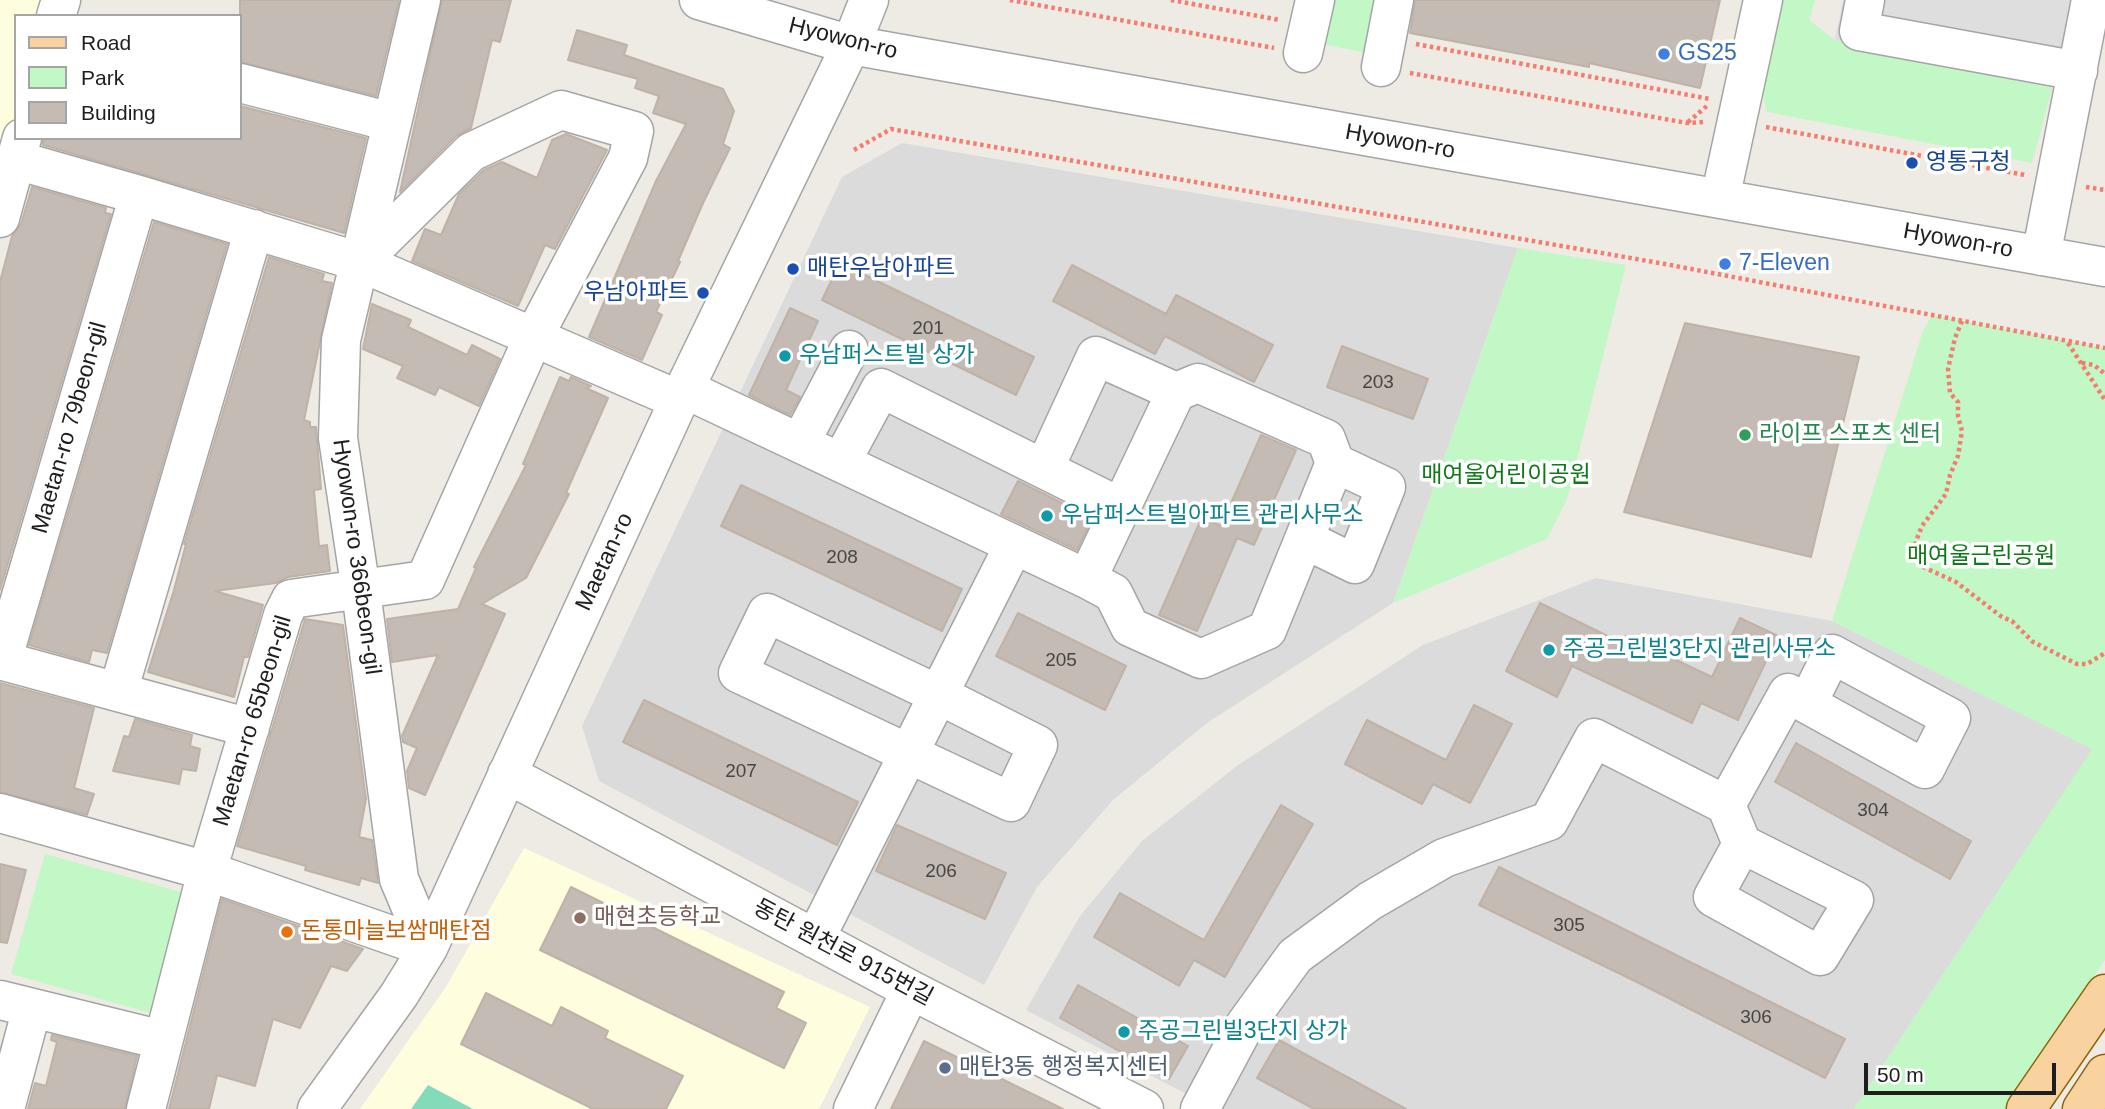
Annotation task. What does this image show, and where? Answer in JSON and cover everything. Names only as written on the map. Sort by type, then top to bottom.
[{"type":"main road","points":[[2026,1109],[2105,994]]},
{"type":"main road","points":[[2082,1109],[2105,1074]]},
{"type":"street","name":"Hyowon-ro 366beon-gil","points":[[421,0],[341,340],[338,438],[399,879],[428,948]]},
{"type":"street","name":"Hyowon-ro","points":[[699,0],[851,45],[2105,267]]},
{"type":"street","name":"Maetan-ro","points":[[317,1109],[399,995],[428,948],[682,394],[851,45],[869,0]]},
{"type":"street","points":[[1384,53],[1394,0]]},
{"type":"street","points":[[1720,199],[1763,0]]},
{"type":"street","points":[[1865,0],[1859,31],[2078,71]]},
{"type":"street","points":[[2041,256],[2091,0]]},
{"type":"street","points":[[242,84],[391,122]]},
{"type":"street","points":[[360,262],[471,152],[561,110],[634,131],[628,158],[533,338],[425,580],[361,591]]},
{"type":"street","points":[[0,218],[19,149],[139,195],[360,262],[533,338],[682,394],[841,462],[1113,593],[1130,627],[1201,659],[1266,630],[1335,463],[1326,439],[1198,383],[1176,392],[1087,579]]},
{"type":"street","name":"Maetan-ro 79beon-gil","points":[[1,661],[139,195]]},
{"type":"street","points":[[118,692],[254,229]]},
{"type":"street","points":[[800,443],[849,350]]},
{"type":"street","points":[[1044,469],[1096,356],[1176,392]]},
{"type":"street","points":[[841,462],[881,388],[1122,508]]},
{"type":"street","points":[[1304,539],[1355,564],[1386,487],[1335,463]]},
{"type":"street","points":[[815,939],[1014,545]]},
{"type":"street","name":"Maetan-ro 65beon-gil","points":[[162,1040],[207,871],[291,599],[361,591]]},
{"type":"street","points":[[767,613],[939,695],[1038,745],[1011,802],[738,673],[767,613]]},
{"type":"street","points":[[1,661],[250,727]]},
{"type":"street","points":[[1726,805],[1788,693],[1807,704]]},
{"type":"street","points":[[1200,1109],[1245,1025],[1295,956],[1370,901],[1444,859],[1549,821],[1594,738],[1726,805],[1742,844]]},
{"type":"street","name":"동탄 원천로 915번길","points":[[507,774],[911,990],[1144,1109]]},
{"type":"street","points":[[0,813],[207,871],[428,948]]},
{"type":"street","points":[[853,1109],[911,990]]},
{"type":"street","points":[[5,1109],[16,1004],[162,1040],[146,1109]]},
{"type":"path","points":[[1010,0],[1309,26]]},
{"type":"path","points":[[1171,0],[1309,26]]},
{"type":"path","points":[[1384,53],[1714,100],[1687,123]]},
{"type":"path","points":[[1384,53],[1687,123],[1737,122],[2105,190]]},
{"type":"path","points":[[854,150],[891,129],[1665,264],[2105,348]]},
{"type":"path","points":[[1962,321],[1948,369],[1950,393],[1958,402],[1962,431],[1958,456],[1946,494],[1922,526],[1914,552],[1921,566],[1956,582],[2002,617],[2012,621],[2033,642],[2077,664],[2087,664],[2105,653]]},
{"type":"path","points":[[2067,342],[2105,400]]},
{"type":"path","points":[[2081,363],[2094,365],[2105,374]]},
{"type":"shaded area","points":[[0,0],[49,0],[45,14],[14,14],[14,122],[0,170]]},
{"type":"shaded area","points":[[1843,0],[2103,0],[2086,87],[1835,40]]},
{"type":"shaded area","points":[[902,143],[1518,248],[1393,603],[1207,723],[1113,800],[1037,887],[984,985],[599,781],[582,726],[842,177]]},
{"type":"shaded area","points":[[1596,578],[1832,621],[2093,749],[1854,1109],[1215,1109],[1026,1010],[1080,916],[1142,841],[1238,765],[1423,645]]},
{"type":"shaded area","name":"매현초등학교","points":[[524,848],[870,1007],[819,1109],[360,1109],[446,987]]},
{"type":"green space","points":[[1308,0],[1401,0],[1389,57],[1300,40]]},
{"type":"green space","points":[[1781,0],[1815,0],[1809,20],[1835,40],[2052,88],[2032,163],[1767,112],[1760,83]]},
{"type":"green space","name":"매여울어린이공원","points":[[1518,248],[1626,265],[1567,499],[1547,539],[1393,603]]},
{"type":"green space","name":"매여울근린공원","points":[[1932,315],[2105,348],[2105,960],[2005,1109],[1854,1109],[2092,749],[1832,621],[1923,331]]},
{"type":"green space","points":[[45,854],[185,893],[151,1013],[11,974]]},
{"type":"green space","points":[[428,1085],[473,1109],[411,1109]]},
{"type":"building","points":[[240,0],[399,0],[376,96],[242,62]]},
{"type":"building","points":[[442,0],[511,0],[500,42],[492,40],[471,128],[456,136],[400,192]]},
{"type":"building","points":[[1415,0],[1720,0],[1700,88],[1589,63],[1589,67],[1410,33]]},
{"type":"building","points":[[577,30],[627,45],[624,55],[723,89],[734,111],[723,144],[730,148],[656,312],[662,315],[642,360],[589,337],[656,181],[686,124],[653,113],[659,96],[635,88],[638,79],[568,60]]},
{"type":"building","points":[[242,107],[366,138],[344,233],[43,145],[43,140],[242,140]]},
{"type":"building","points":[[566,134],[607,150],[555,249],[545,245],[518,306],[412,261],[425,229],[441,235],[459,194],[484,170],[502,162],[537,178],[552,140]]},
{"type":"building","points":[[32,187],[106,208],[105,213],[111,214],[0,590],[0,282],[12,236],[21,224]]},
{"type":"building","points":[[154,222],[227,244],[107,653],[92,650],[89,662],[29,645]]},
{"type":"building","points":[[269,257],[324,274],[322,281],[332,283],[304,420],[310,422],[310,427],[316,427],[321,489],[314,490],[319,546],[327,545],[330,571],[288,577],[276,583],[215,591],[263,605],[248,657],[244,657],[234,697],[148,672]]},
{"type":"building","points":[[840,263],[1034,357],[1016,395],[822,300]]},
{"type":"building","points":[[1072,265],[1166,314],[1176,295],[1273,345],[1254,382],[1165,336],[1155,354],[1053,301]]},
{"type":"building","points":[[372,304],[411,320],[408,327],[467,355],[472,345],[500,359],[479,406],[439,387],[435,395],[397,378],[403,366],[363,349]]},
{"type":"building","name":"우남퍼스트빌 상가","points":[[790,308],[818,321],[786,390],[800,397],[790,415],[749,395]]},
{"type":"building","name":"라이프 스포츠 센터","points":[[1685,323],[1859,357],[1811,557],[1624,512]]},
{"type":"building","points":[[1342,346],[1428,379],[1413,419],[1327,387]]},
{"type":"building","points":[[560,377],[569,381],[571,377],[591,386],[586,388],[608,398],[566,493],[569,494],[526,578],[482,604],[505,614],[425,795],[409,788],[407,771],[417,748],[403,742],[402,736],[438,655],[392,662],[387,619],[458,609],[476,568],[474,567],[526,465],[523,464]]},
{"type":"building","points":[[1261,435],[1296,450],[1254,545],[1237,538],[1197,631],[1159,615],[1202,517],[1221,526]]},
{"type":"building","name":"우남퍼스트빌아파트 관리사무소","points":[[1018,481],[1092,518],[1077,550],[1001,514]]},
{"type":"building","points":[[741,485],[962,589],[942,631],[721,526]]},
{"type":"building","points":[[1540,603],[1622,643],[1625,636],[1712,677],[1740,618],[1778,636],[1738,720],[1701,703],[1692,723],[1572,666],[1557,697],[1506,671]]},
{"type":"building","points":[[1018,613],[1126,666],[1105,710],[996,656]]},
{"type":"building","points":[[305,619],[343,625],[366,799],[359,837],[372,840],[378,883],[361,878],[359,885],[305,870],[306,866],[237,846]]},
{"type":"building","points":[[0,683],[94,708],[74,788],[94,794],[87,815],[0,792]]},
{"type":"building","points":[[644,700],[858,802],[837,845],[623,742]]},
{"type":"building","points":[[1474,705],[1512,724],[1470,803],[1433,784],[1422,804],[1345,764],[1367,720],[1446,760]]},
{"type":"building","points":[[135,719],[192,735],[190,746],[200,749],[196,771],[182,769],[179,784],[113,771],[124,736],[129,737]]},
{"type":"building","points":[[1796,743],[1971,841],[1950,879],[1775,782]]},
{"type":"building","points":[[1281,805],[1313,824],[1225,977],[1194,960],[1179,986],[1094,937],[1120,893],[1204,940]]},
{"type":"building","points":[[897,825],[1006,873],[985,919],[876,871]]},
{"type":"building","points":[[0,864],[26,870],[7,943],[0,942]]},
{"type":"building","points":[[1499,867],[1845,1039],[1825,1078],[1479,905]]},
{"type":"building","points":[[571,887],[784,992],[776,1008],[806,1023],[784,1068],[540,950]]},
{"type":"building","points":[[222,899],[363,949],[347,971],[331,966],[300,1028],[273,1019],[255,1086],[217,1075],[209,1109],[169,1109]]},
{"type":"building","name":"주공그린빌3단지 상가","points":[[1078,985],[1188,1046],[1169,1079],[1060,1018]]},
{"type":"building","points":[[486,993],[552,1026],[561,1007],[608,1031],[605,1038],[683,1076],[666,1109],[593,1109],[461,1044]]},
{"type":"building","points":[[52,1035],[137,1056],[125,1109],[28,1109],[35,1083],[46,1086],[57,1042],[51,1040]]},
{"type":"building","points":[[1279,1040],[1406,1109],[1314,1109],[1257,1078]]},
{"type":"building","name":"매탄3동 행정복지센터","points":[[924,1041],[1063,1109],[891,1109]]},
{"type":"place","name":"GS25","points":[[1664,54]]},
{"type":"place","name":"영통구청","points":[[1912,163]]},
{"type":"place","name":"7-Eleven","points":[[1725,264]]},
{"type":"place","name":"매탄우남아파트","points":[[793,269]]},
{"type":"place","name":"우남아파트","points":[[703,293]]},
{"type":"place","name":"우남퍼스트빌 상가","points":[[785,356]]},
{"type":"place","name":"라이프 스포츠 센터","points":[[1745,435]]},
{"type":"place","name":"우남퍼스트빌아파트 관리사무소","points":[[1047,516]]},
{"type":"place","name":"주공그린빌3단지 관리사무소","points":[[1549,650]]},
{"type":"place","name":"매현초등학교","points":[[580,918]]},
{"type":"place","name":"돈통마늘보쌈매탄점","points":[[287,932]]},
{"type":"place","name":"주공그린빌3단지 상가","points":[[1124,1032]]},
{"type":"place","name":"매탄3동 행정복지센터","points":[[945,1068]]}]
